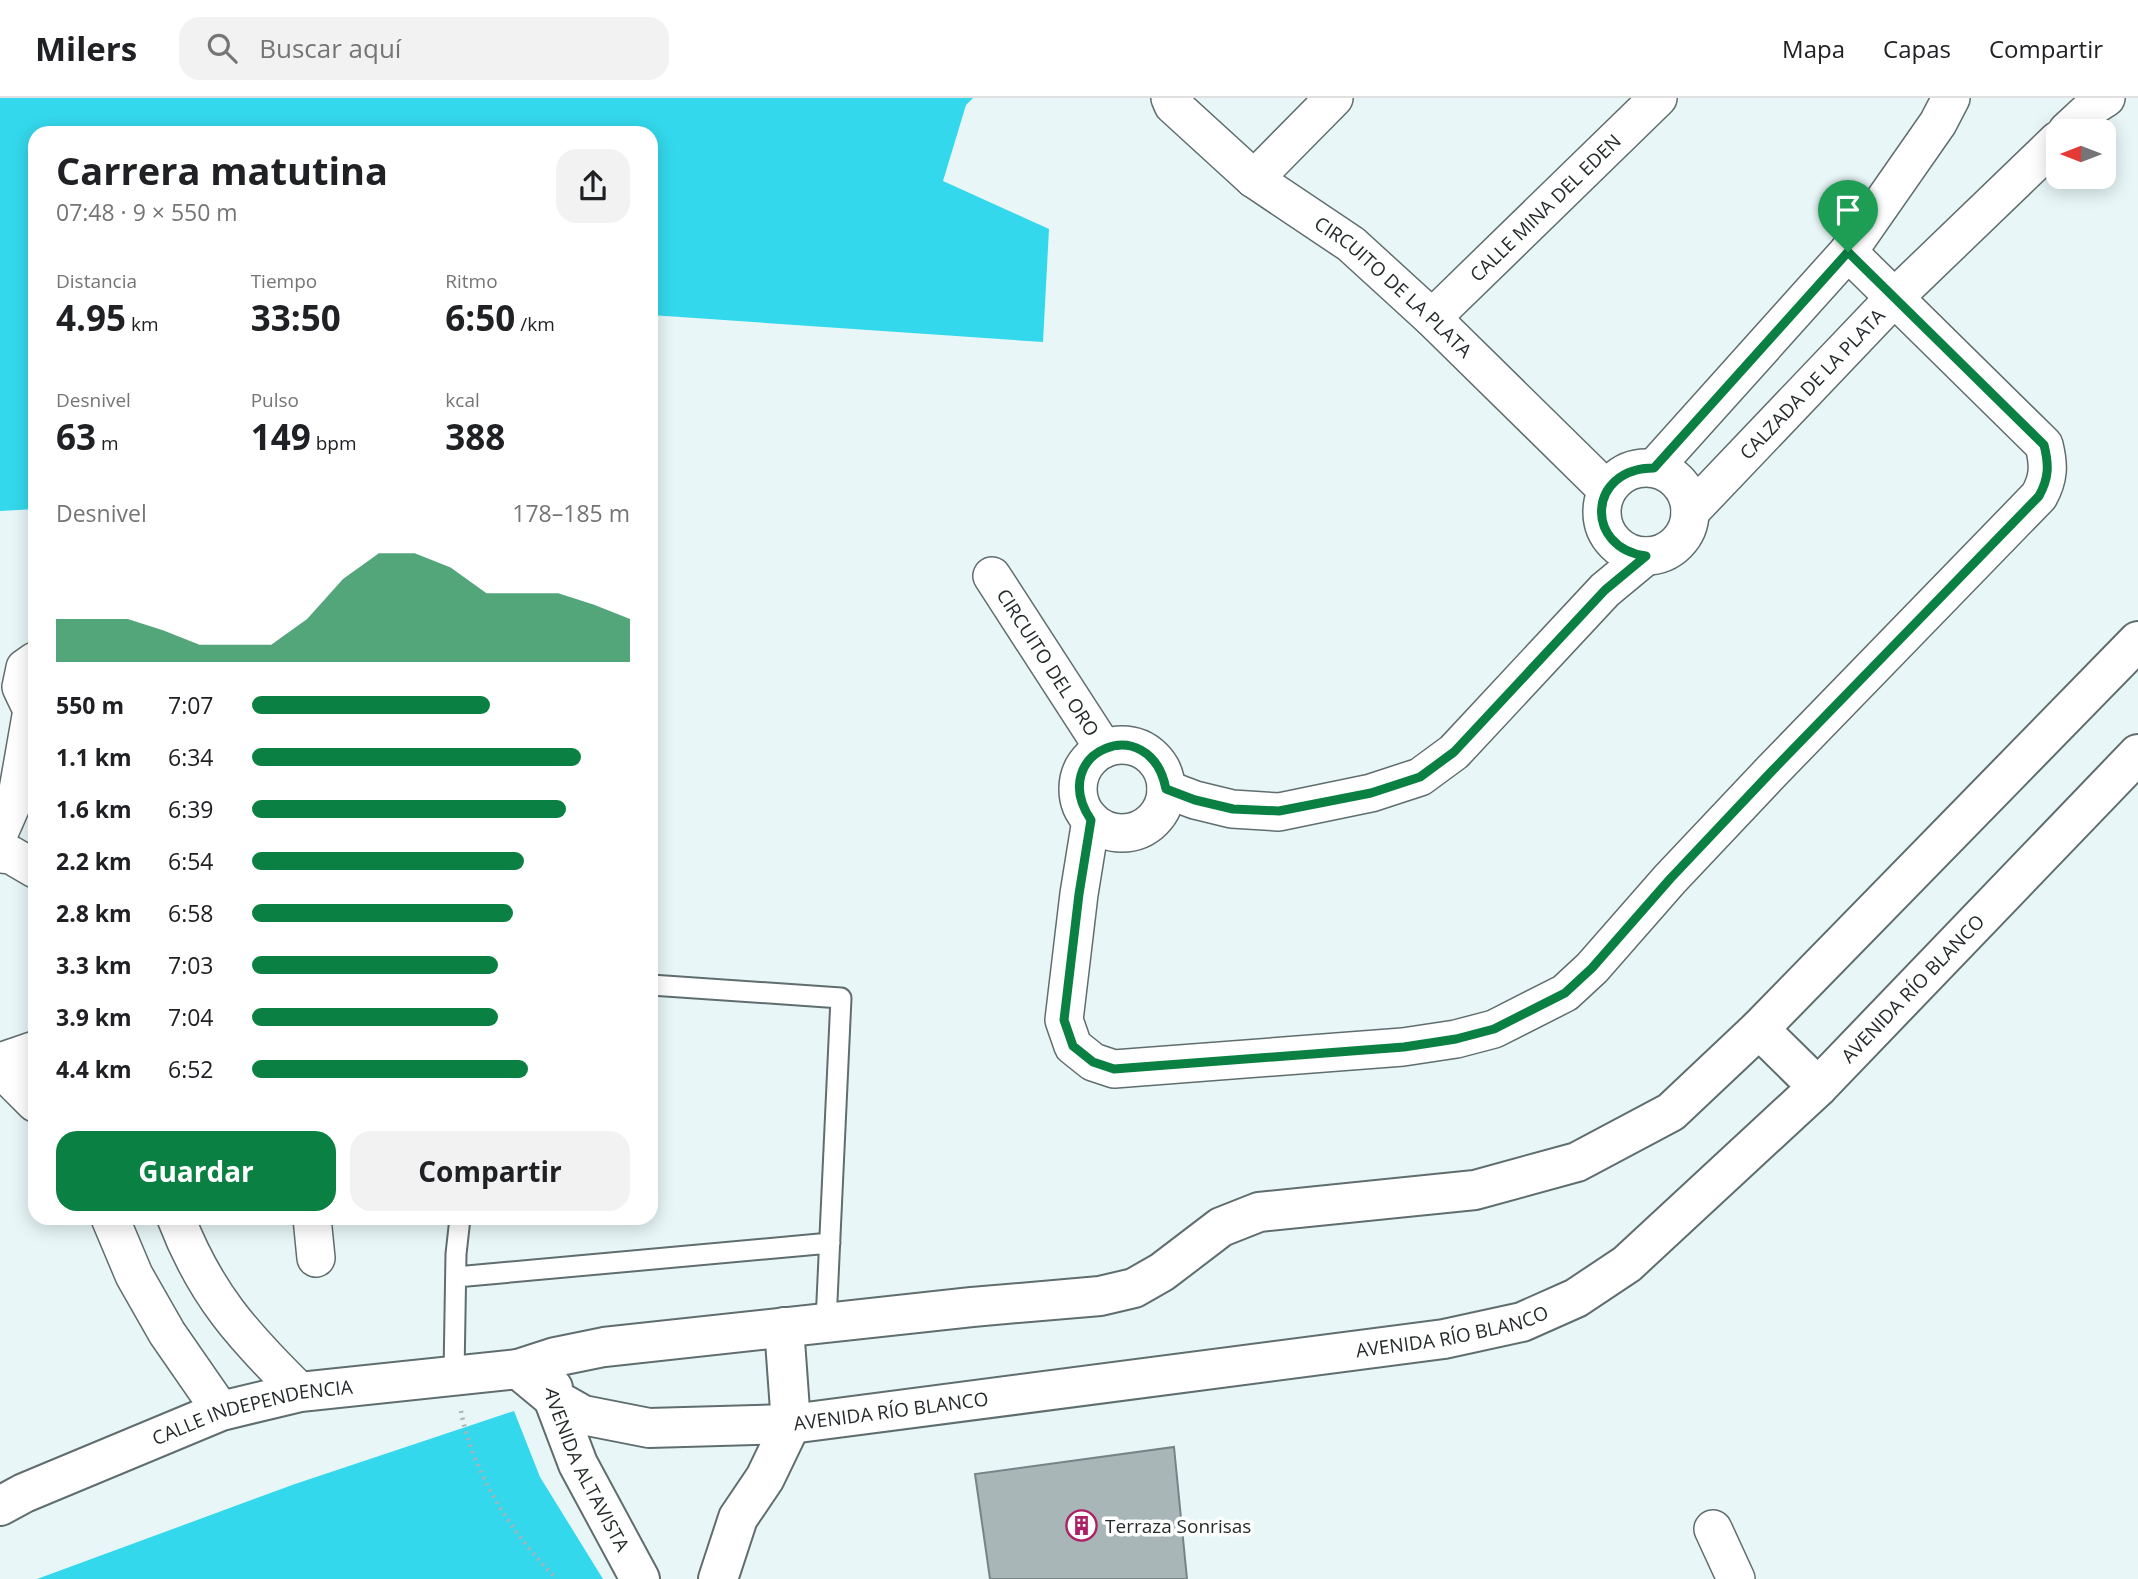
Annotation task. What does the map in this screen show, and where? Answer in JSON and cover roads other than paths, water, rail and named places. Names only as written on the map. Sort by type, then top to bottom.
[{"type":"street","name":"CIRCUITO DE LA PLATA","points":[[1170,98],[1172,105],[1254,179],[1351,244],[1432,318],[1607,490]]},
{"type":"street","points":[[1254,179],[1334,98]]},
{"type":"street","name":"CALLE MINA DEL EDEN","points":[[1432,318],[1658,98]]},
{"type":"street","points":[[1654,468],[1848,252],[1938,123],[1951,98]]},
{"type":"street","points":[[2080,119],[2106,98]]},
{"type":"street","name":"CALZADA DE LA PLATA","points":[[1690,512],[1894,298],[2046,152]]},
{"type":"street","points":[[1091,820],[1064,1020],[1073,1046],[1093,1062],[1114,1069],[1404,1047],[1456,1039],[1494,1029],[1565,993],[1592,968],[1670,879],[1772,771],[2039,496],[2047,482],[2049,464],[2044,445],[1848,252]]},
{"type":"street","points":[[1654,468],[1668,474],[1680,484],[1687,497],[1690,512],[1686,528],[1677,543],[1663,553],[1646,556],[1631,554],[1618,546],[1608,535],[1602,520],[1602,505],[1607,490],[1627,472],[1654,468]]},
{"type":"street","points":[[1166,789],[1195,800],[1233,809],[1279,811],[1371,793],[1420,777],[1454,752],[1605,590],[1646,556]]},
{"type":"street","name":"CIRCUITO DEL ORO","points":[[992,576],[1104,748]]},
{"type":"street","points":[[555,1357],[604,1347],[826,1322],[1100,1296],[1134,1288],[1162,1272],[1221,1227],[1259,1212],[1475,1190],[1577,1162],[1671,1112],[1759,1029],[2138,641]]},
{"type":"street","points":[[0,831],[18,790],[23,709],[21,687],[25,668],[28,666]]},
{"type":"street","points":[[1121,745],[1138,748],[1153,757],[1163,772],[1166,789],[1163,806],[1153,820],[1139,830],[1122,833],[1105,830],[1091,820],[1082,807],[1078,789],[1081,773],[1090,758],[1104,748],[1121,745]]},
{"type":"street","name":"AVENIDA RÍO BLANCO","points":[[552,1398],[583,1415],[649,1428],[790,1424],[1444,1339],[1522,1322],[1576,1298],[1627,1264],[1818,1087],[2138,754]]},
{"type":"street","points":[[0,854],[11,855],[28,865]]},
{"type":"street","points":[[1759,1029],[1818,1087]]},
{"type":"street","points":[[0,1062],[28,1052]]},
{"type":"street","points":[[0,1068],[28,1096]]},
{"type":"street","points":[[113,1225],[134,1275],[167,1333],[221,1411]]},
{"type":"street","points":[[179,1225],[189,1252],[222,1308],[255,1347],[300,1392]]},
{"type":"street","points":[[313,1225],[316,1258]]},
{"type":"street","points":[[718,1579],[738,1518],[765,1478],[790,1424],[784,1327]]},
{"type":"street","name":"CALLE INDEPENDENCIA","points":[[0,1506],[24,1493],[221,1411],[300,1392],[518,1369],[555,1357]]},
{"type":"street","name":"AVENIDA ALTAVISTA","points":[[555,1357],[552,1398],[578,1464],[640,1579]]},
{"type":"street","points":[[518,1369],[552,1398]]},
{"type":"street","points":[[1713,1529],[1736,1579]]},
{"type":"lane","points":[[658,985],[841,998],[826,1322]]},
{"type":"lane","points":[[454,1375],[460,1225]]},
{"type":"lane","points":[[456,1278],[830,1243]]},
{"type":"place","name":"Terraza Sonrisas","points":[[1082,1526]]}]
